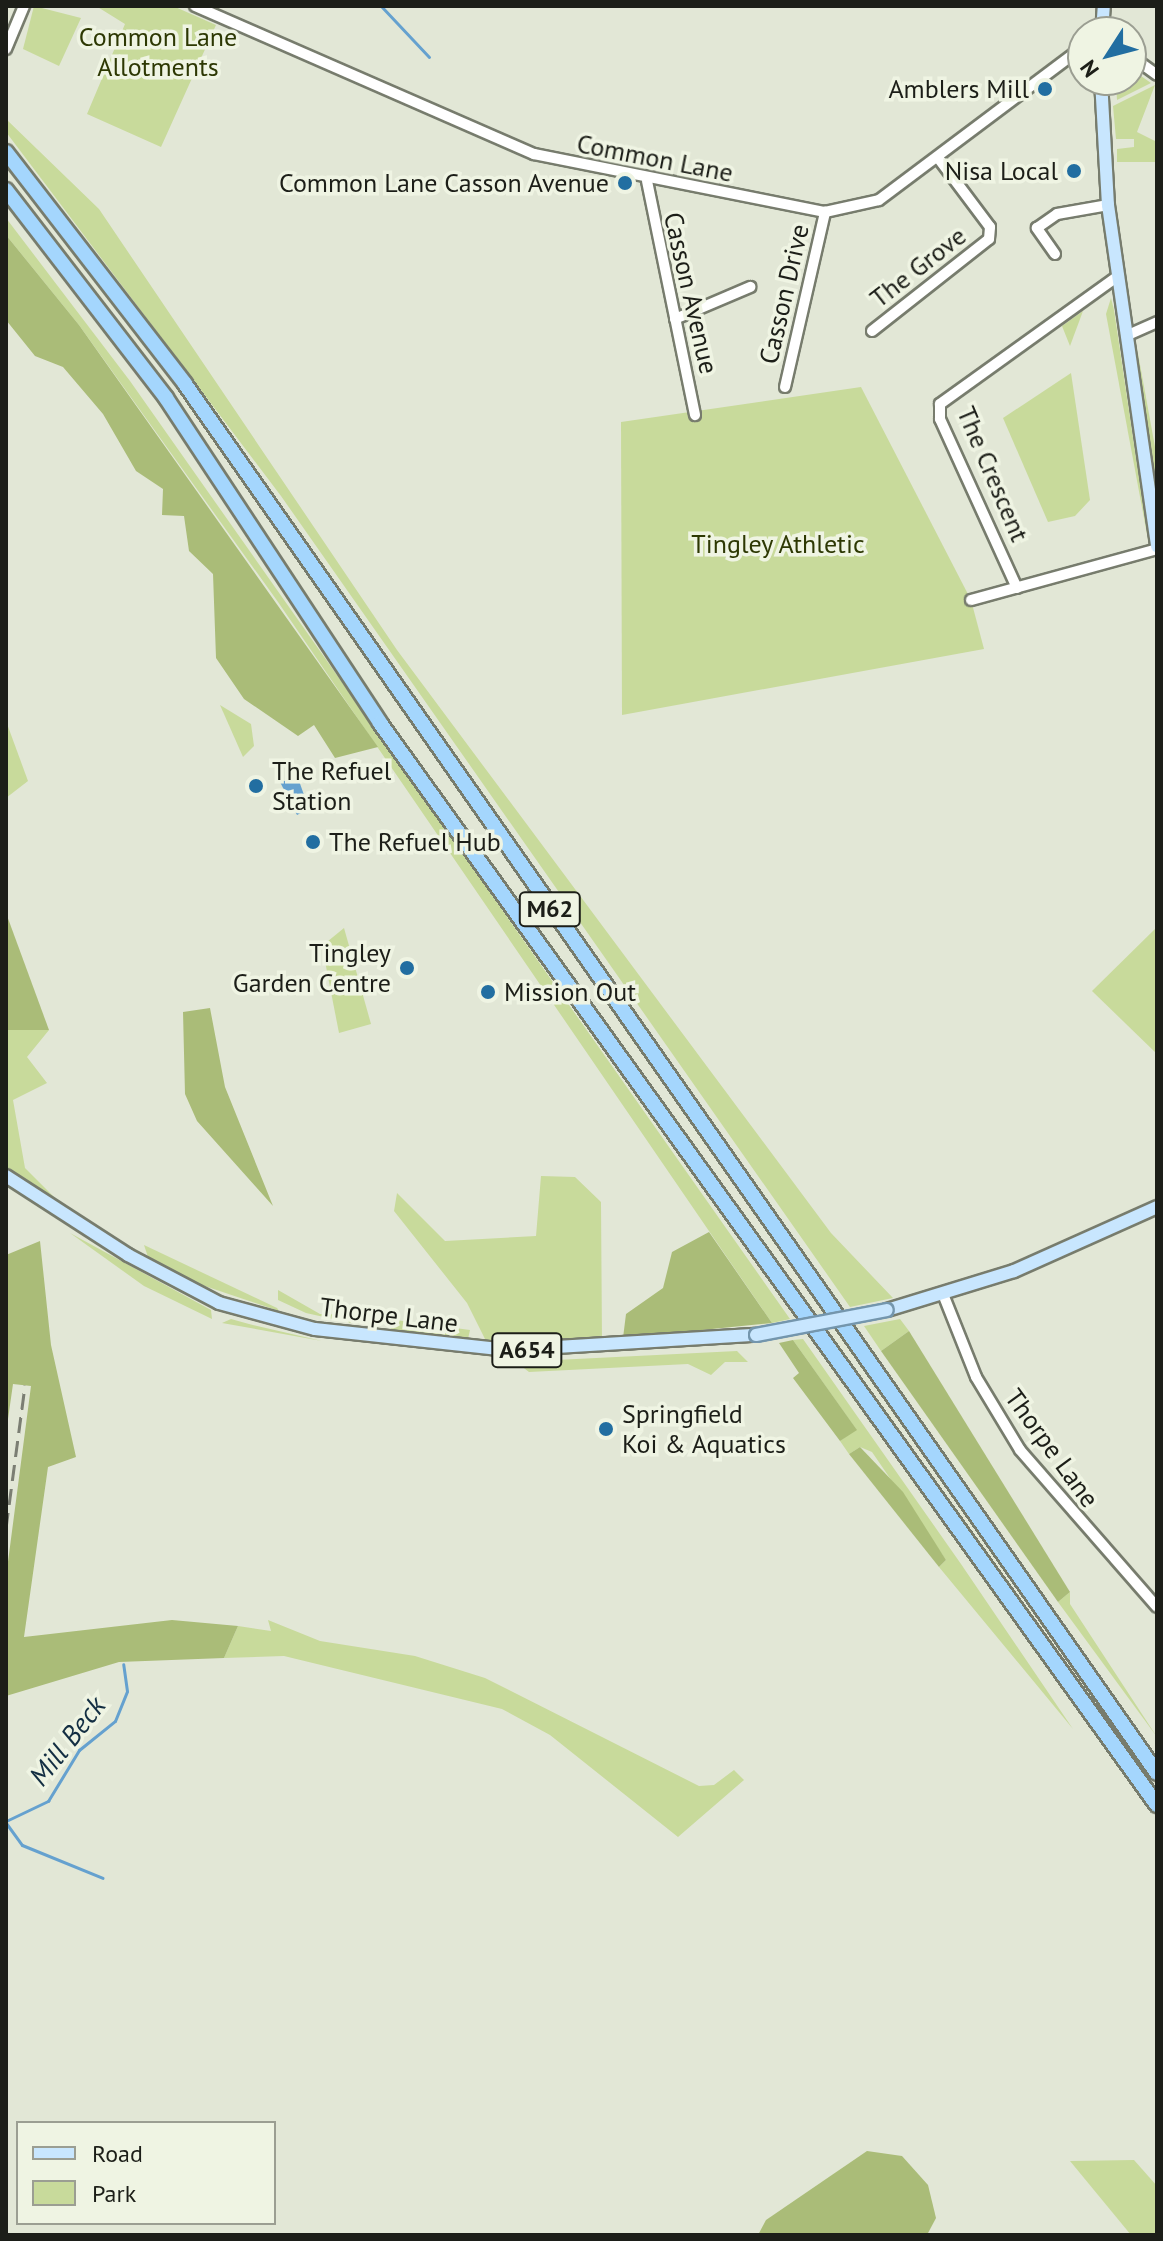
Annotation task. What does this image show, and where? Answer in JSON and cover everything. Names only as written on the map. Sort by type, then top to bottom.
[{"type":"highway","name":"M62","points":[[6,152],[185,384],[1157,1773]]},
{"type":"highway","name":"M62","points":[[6,190],[166,398],[380,723],[1157,1805]]},
{"type":"main road","points":[[1102,96],[1108,205],[1153,496],[1157,547]]},
{"type":"main road","name":"Thorpe Lane","points":[[6,1176],[128,1255],[219,1303],[315,1329],[508,1350],[756,1335],[887,1310],[943,1294],[1083,1243],[1157,1207]]},
{"type":"street","points":[[6,49],[24,6]]},
{"type":"street","name":"Common Lane","points":[[195,6],[511,145],[647,181],[825,212],[870,204],[939,159],[1067,59]]},
{"type":"street","name":"The Grove","points":[[872,331],[989,239],[990,227],[939,159]]},
{"type":"street","name":"Casson Avenue","points":[[647,181],[695,415]]},
{"type":"street","points":[[1055,254],[1037,228],[1057,214],[1108,205]]},
{"type":"street","name":"Casson Drive","points":[[785,387],[825,212]]},
{"type":"street","points":[[1057,214],[1061,228]]},
{"type":"street","name":"The Crescent","points":[[1017,588],[940,419],[940,404],[1118,276]]},
{"type":"street","points":[[675,319],[750,287]]},
{"type":"street","points":[[1128,335],[1157,322]]},
{"type":"street","points":[[971,600],[1157,547]]},
{"type":"street","name":"Thorpe Lane","points":[[943,1294],[976,1377],[1020,1450],[1157,1607]]},
{"type":"green space","points":[[34,6],[81,18],[59,66],[23,49]]},
{"type":"green space","name":"Common Lane Allotments","points":[[96,6],[173,6],[216,25],[161,147],[87,114],[125,24]]},
{"type":"green space","points":[[1155,85],[1137,132],[1157,142],[1157,162],[1117,162],[1117,149],[1134,147],[1134,139],[1116,139],[1113,106],[1133,96],[1147,96],[1147,89]]},
{"type":"green space","points":[[6,119],[99,209],[397,650],[831,1233],[893,1298],[850,1307],[281,496],[6,132]]},
{"type":"green space","points":[[6,218],[130,381],[790,1319],[772,1323],[278,602],[79,325],[6,235]]},
{"type":"green space","points":[[6,235],[79,325],[378,747],[335,758],[314,725],[298,736],[244,699],[216,658],[213,574],[189,551],[184,516],[162,515],[163,489],[136,471],[103,414],[63,367],[35,356],[6,320]]},
{"type":"green space","points":[[1111,298],[1114,310],[1149,545],[1106,314]]},
{"type":"green space","points":[[1083,311],[1070,346],[1062,326]]},
{"type":"green space","points":[[1137,348],[1157,458],[1157,483],[1149,451]]},
{"type":"green space","points":[[1071,373],[1090,500],[1075,516],[1048,522],[1003,418]]},
{"type":"green space","name":"Tingley Athletic","points":[[861,387],[971,600],[984,649],[622,715],[621,422]]},
{"type":"green space","points":[[220,705],[251,724],[254,746],[243,757]]},
{"type":"green space","points":[[6,721],[28,781],[6,798]]},
{"type":"green space","points":[[6,913],[49,1030],[6,1030]]},
{"type":"green space","points":[[1157,927],[1157,1054],[1092,991]]},
{"type":"green space","points":[[344,928],[371,1024],[339,1033],[322,946]]},
{"type":"green space","points":[[210,1008],[225,1087],[273,1206],[197,1121],[185,1094],[183,1012]]},
{"type":"green space","points":[[6,1030],[49,1030],[27,1057],[47,1083],[13,1100],[25,1168],[59,1202],[6,1168]]},
{"type":"green space","points":[[541,1176],[575,1177],[601,1202],[602,1341],[486,1341],[467,1303],[394,1211],[397,1193],[445,1241],[536,1236]]},
{"type":"green space","points":[[709,1232],[772,1323],[623,1338],[626,1314],[663,1288],[672,1252]]},
{"type":"green space","points":[[70,1233],[211,1310],[212,1319],[144,1286]]},
{"type":"green space","points":[[40,1241],[51,1345],[76,1457],[48,1467],[24,1637],[172,1620],[238,1626],[224,1658],[119,1662],[6,1696],[6,1577],[31,1386],[13,1384],[6,1433],[6,1255]]},
{"type":"green space","points":[[144,1245],[279,1311],[187,1280],[149,1260]]},
{"type":"green space","points":[[278,1290],[320,1314],[353,1315],[351,1323],[306,1313],[278,1300]]},
{"type":"green space","points":[[381,1318],[470,1330],[468,1339],[393,1331]]},
{"type":"green space","points":[[231,1319],[249,1324],[322,1341],[222,1323]]},
{"type":"green space","points":[[900,1319],[909,1331],[881,1351],[864,1326]]},
{"type":"green space","points":[[909,1331],[1070,1592],[1058,1602],[881,1351]]},
{"type":"green space","points":[[803,1339],[1073,1729],[939,1567],[946,1560],[872,1452],[860,1447],[849,1454],[840,1441],[856,1429],[793,1340]]},
{"type":"green space","points":[[793,1340],[857,1430],[840,1441],[793,1378],[799,1373],[779,1343]]},
{"type":"green space","points":[[737,1351],[748,1362],[725,1362],[711,1375],[688,1364],[529,1372],[516,1362]]},
{"type":"green space","points":[[860,1447],[903,1492],[946,1560],[939,1567],[849,1454]]},
{"type":"green space","points":[[1070,1592],[1070,1604],[1157,1737],[1058,1602]]},
{"type":"green space","points":[[268,1620],[320,1641],[415,1656],[485,1678],[699,1786],[714,1785],[734,1770],[744,1780],[678,1837],[550,1735],[502,1709],[284,1656],[224,1658],[238,1626],[271,1631]]},
{"type":"green space","points":[[867,2151],[902,2156],[928,2185],[936,2218],[927,2235],[758,2235],[766,2220]]},
{"type":"green space","points":[[1134,2160],[1157,2186],[1157,2235],[1131,2235],[1070,2161]]},
{"type":"water","points":[[298,778],[309,809],[297,815],[280,782]]},
{"type":"waterway","points":[[381,6],[429,57]]},
{"type":"waterway","name":"Mill Beck","points":[[6,1821],[48,1801],[79,1750],[115,1721],[127,1691],[123,1664]]},
{"type":"waterway","points":[[6,1823],[22,1845],[103,1878]]},
{"type":"railway","points":[[6,1528],[25,1385]]},
{"type":"place","name":"Amblers Mill","points":[[1045,89]]},
{"type":"place","name":"Nisa Local","points":[[1074,171]]},
{"type":"place","name":"Common Lane Casson Avenue","points":[[625,183]]},
{"type":"place","name":"The Refuel Station","points":[[256,786]]},
{"type":"place","name":"The Refuel Hub","points":[[313,842]]},
{"type":"place","name":"Tingley Garden Centre","points":[[407,968]]},
{"type":"place","name":"Mission Out","points":[[488,992]]},
{"type":"place","name":"Springfield Koi & Aquatics","points":[[606,1429]]}]
